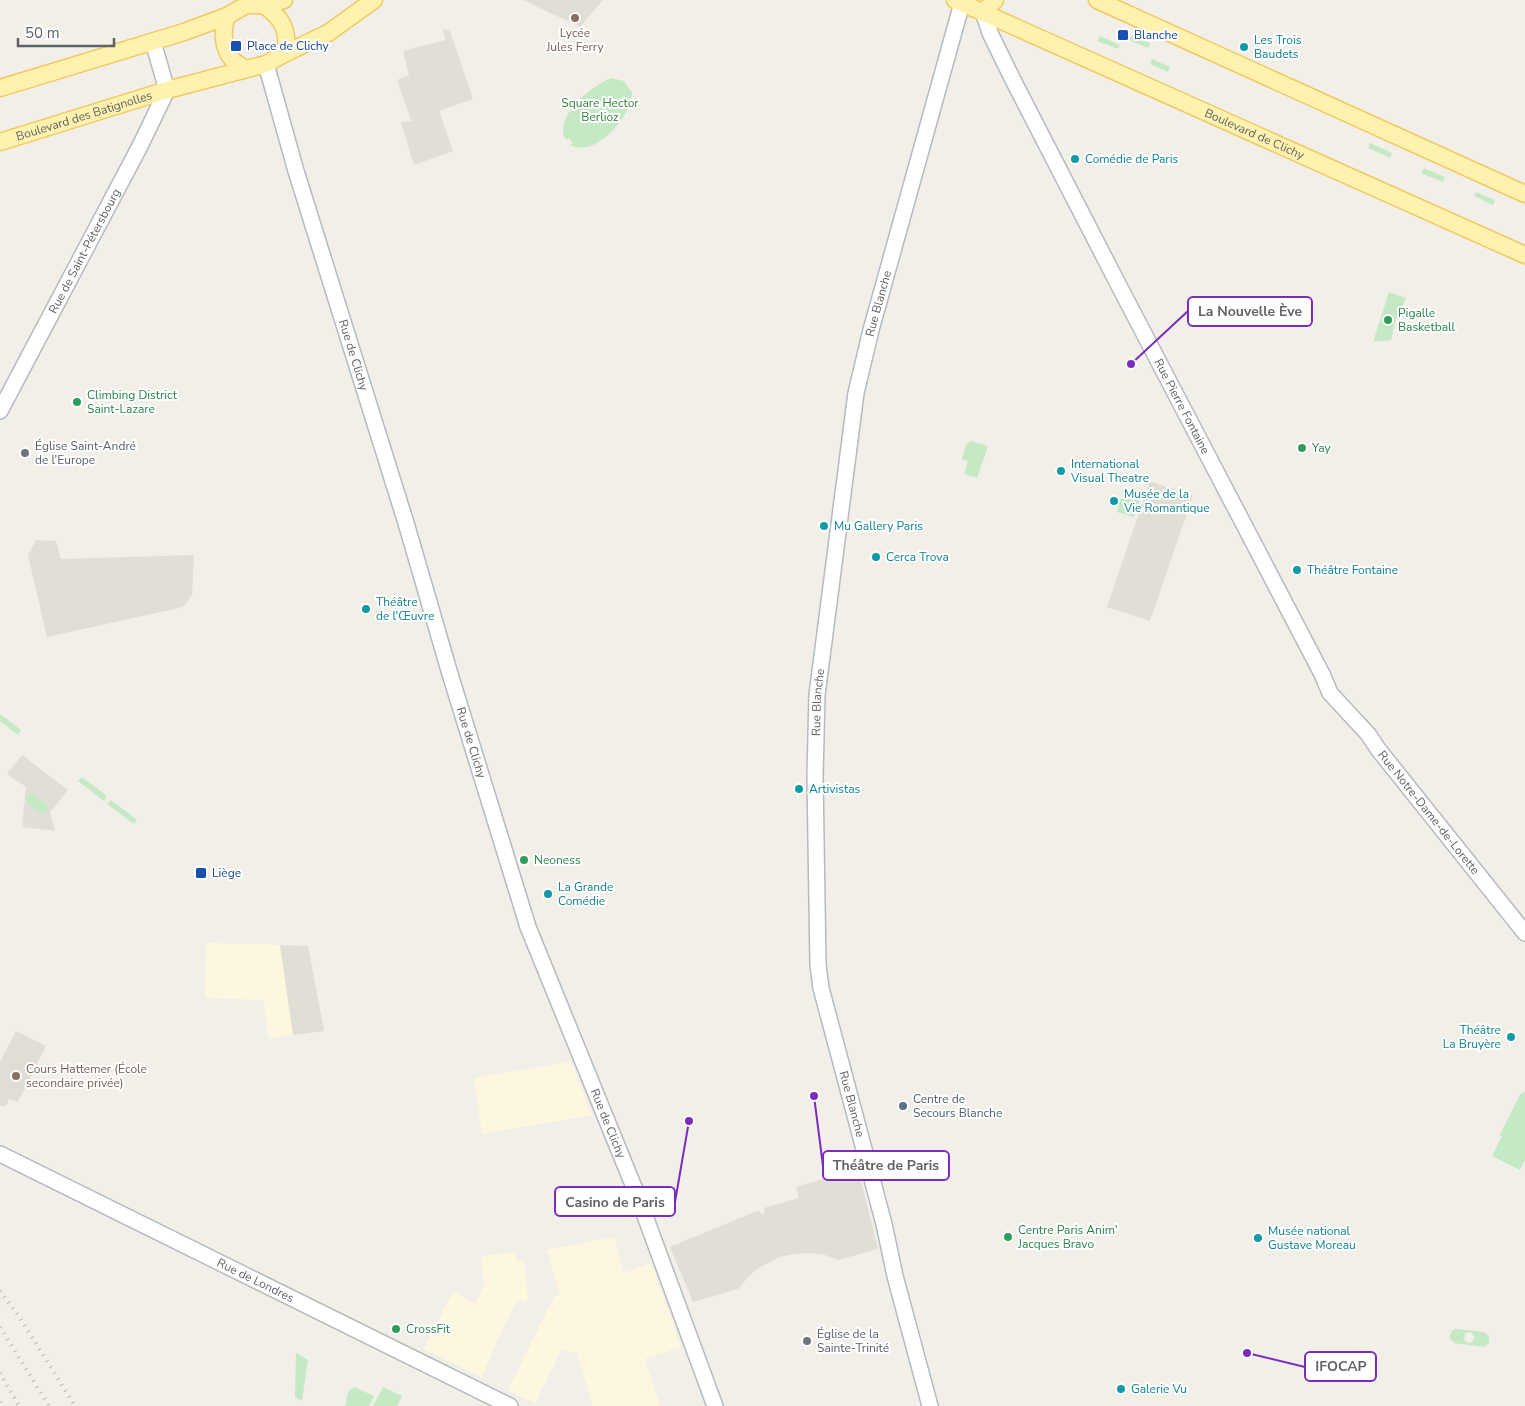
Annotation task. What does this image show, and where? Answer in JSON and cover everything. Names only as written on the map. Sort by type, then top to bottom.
[{"type":"main road","points":[[0,88],[153,42],[227,16],[245,3],[264,5],[284,0]]},
{"type":"main road","points":[[167,90],[266,64],[313,42],[374,0]]},
{"type":"main road","points":[[984,12],[995,0]]},
{"type":"main road","points":[[1097,0],[1525,194]]},
{"type":"main road","name":"Boulevard de Clichy","points":[[959,1],[1525,255]]},
{"type":"main road","points":[[264,5],[278,16],[286,30],[286,53]]},
{"type":"main road","points":[[227,16],[223,28],[229,54],[232,61],[245,69]]},
{"type":"main road","name":"Boulevard des Batignolles","points":[[0,142],[167,90]]},
{"type":"street","name":"Rue Blanche","points":[[930,1406],[821,988],[818,965],[815,776],[817,695],[858,379],[959,1]]},
{"type":"street","name":"Rue Pierre Fontaine","points":[[984,12],[990,33],[1013,80],[1322,674],[1330,693]]},
{"type":"street","points":[[153,42],[167,90]]},
{"type":"street","name":"Rue de Clichy","points":[[266,64],[296,171],[406,523],[450,674],[528,927],[638,1197],[715,1406]]},
{"type":"street","name":"Rue de Saint-Pétersbourg","points":[[0,411],[140,146],[167,90]]},
{"type":"street","name":"Rue Notre-Dame-de-Lorette","points":[[1330,693],[1368,734],[1525,933]]},
{"type":"street","name":"Rue de Londres","points":[[0,1154],[510,1406]]},
{"type":"shaded area","name":"Lycée Jules Ferry","points":[[523,0],[603,0],[580,27]]},
{"type":"shaded area","points":[[443,29],[450,31],[473,99],[439,111],[453,151],[414,165],[401,123],[412,122],[397,80],[409,75],[403,51],[445,40]]},
{"type":"shaded area","points":[[1150,481],[1193,496],[1150,621],[1107,607]]},
{"type":"shaded area","points":[[36,540],[56,541],[61,559],[194,555],[192,595],[183,607],[47,637],[28,555]]},
{"type":"shaded area","points":[[22,755],[68,790],[50,812],[55,831],[22,827],[26,787],[7,774]]},
{"type":"shaded area","points":[[206,943],[280,945],[293,1035],[269,1039],[263,1000],[205,998]]},
{"type":"shaded area","points":[[280,945],[308,946],[324,1031],[293,1035]]},
{"type":"shaded area","name":"Cours Hattemer (École secondaire privée)","points":[[16,1031],[46,1046],[18,1102],[9,1099],[6,1106],[0,1106],[0,1062]]},
{"type":"shaded area","points":[[571,1062],[592,1115],[482,1134],[474,1078]]},
{"type":"shaded area","points":[[858,1169],[878,1249],[838,1260],[825,1255],[810,1253],[779,1257],[760,1267],[738,1289],[693,1302],[670,1247],[759,1210],[761,1214],[765,1213],[764,1208],[799,1198],[796,1187]]},
{"type":"shaded area","points":[[614,1237],[624,1273],[651,1263],[681,1347],[645,1359],[660,1406],[593,1406],[576,1351],[569,1352],[562,1349],[535,1403],[508,1390],[555,1295],[560,1295],[547,1250]]},
{"type":"shaded area","points":[[516,1252],[517,1262],[524,1261],[528,1299],[524,1302],[521,1300],[514,1305],[481,1377],[424,1349],[453,1292],[475,1303],[484,1285],[481,1256]]},
{"type":"green space","points":[[1100,36],[1120,45],[1118,49],[1097,41]]},
{"type":"green space","points":[[1131,36],[1150,43],[1148,48],[1129,40]]},
{"type":"green space","points":[[1152,59],[1170,67],[1168,72],[1150,64]]},
{"type":"green space","name":"Square Hector Berlioz","points":[[611,78],[624,81],[632,93],[626,113],[601,141],[580,148],[570,145],[573,143],[569,138],[566,140],[563,131],[565,121],[570,112],[585,95]]},
{"type":"green space","points":[[1370,143],[1392,153],[1390,158],[1368,148]]},
{"type":"green space","points":[[1424,168],[1445,177],[1443,182],[1421,173]]},
{"type":"green space","points":[[1476,192],[1495,200],[1493,205],[1474,196]]},
{"type":"green space","name":"Pigalle Basketball","points":[[1389,292],[1406,298],[1395,323],[1391,340],[1373,342]]},
{"type":"green space","points":[[971,441],[988,446],[977,478],[964,474],[968,461],[962,459],[966,444]]},
{"type":"green space","points":[[1134,492],[1142,494],[1134,517],[1117,512],[1120,499],[1130,499]]},
{"type":"green space","points":[[0,714],[21,730],[18,735],[0,721]]},
{"type":"green space","points":[[82,777],[107,796],[104,801],[78,781]]},
{"type":"green space","points":[[30,792],[50,807],[44,815],[27,803]]},
{"type":"green space","points":[[111,800],[137,820],[134,824],[107,804]]},
{"type":"green space","points":[[1525,1092],[1525,1160],[1520,1170],[1492,1156],[1501,1138],[1503,1138],[1500,1135],[1521,1093]]},
{"type":"green space","points":[[1455,1329],[1484,1332],[1489,1336],[1489,1343],[1484,1347],[1454,1343],[1449,1337]],"holes":[[[1471,1332],[1475,1338],[1472,1342],[1468,1343],[1464,1340],[1465,1333]]]},
{"type":"green space","points":[[296,1353],[308,1360],[302,1401],[295,1397]]},
{"type":"green space","points":[[354,1387],[374,1396],[369,1406],[345,1406],[348,1392]]},
{"type":"green space","points":[[383,1387],[402,1396],[397,1406],[373,1406]]},
{"type":"railway","points":[[0,1291],[20,1318],[75,1406]]},
{"type":"railway","points":[[0,1327],[49,1406]]},
{"type":"railway","points":[[0,1373],[19,1406]]},
{"type":"railway","points":[[0,1402],[2,1406]]},
{"type":"place","name":"Lycée Jules Ferry","points":[[575,18]]},
{"type":"place","name":"Blanche","points":[[1123,35]]},
{"type":"place","name":"Place de Clichy","points":[[236,46]]},
{"type":"place","name":"Les Trois Baudets","points":[[1244,47]]},
{"type":"place","name":"Comédie de Paris","points":[[1075,159]]},
{"type":"place","name":"Pigalle Basketball","points":[[1388,320]]},
{"type":"place","name":"La Nouvelle Ève","points":[[1131,364]]},
{"type":"place","name":"Climbing District Saint-Lazare","points":[[77,402]]},
{"type":"place","name":"Yay","points":[[1302,448]]},
{"type":"place","name":"Église Saint-André de l'Europe","points":[[25,453]]},
{"type":"place","name":"International Visual Theatre","points":[[1061,471]]},
{"type":"place","name":"Musée de la Vie Romantique","points":[[1114,501]]},
{"type":"place","name":"Mu Gallery Paris","points":[[824,526]]},
{"type":"place","name":"Cerca Trova","points":[[876,557]]},
{"type":"place","name":"Théâtre Fontaine","points":[[1297,570]]},
{"type":"place","name":"Théâtre de l'Œuvre","points":[[366,609]]},
{"type":"place","name":"Artivistas","points":[[799,789]]},
{"type":"place","name":"Neoness","points":[[524,860]]},
{"type":"place","name":"Liège","points":[[201,873]]},
{"type":"place","name":"La Grande Comédie","points":[[548,894]]},
{"type":"place","name":"Théâtre La Bruyère","points":[[1511,1037]]},
{"type":"place","name":"Cours Hattemer (École secondaire privée)","points":[[16,1076]]},
{"type":"place","name":"Théâtre de Paris","points":[[814,1096]]},
{"type":"place","name":"Centre de Secours Blanche","points":[[903,1106]]},
{"type":"place","name":"Casino de Paris","points":[[689,1121]]},
{"type":"place","name":"Centre Paris Anim' Jacques Bravo","points":[[1008,1237]]},
{"type":"place","name":"Musée national Gustave Moreau","points":[[1258,1238]]},
{"type":"place","name":"CrossFit","points":[[396,1329]]},
{"type":"place","name":"Église de la Sainte-Trinité","points":[[807,1341]]},
{"type":"place","name":"IFOCAP","points":[[1247,1353]]},
{"type":"place","name":"Galerie Vu","points":[[1121,1389]]}]
